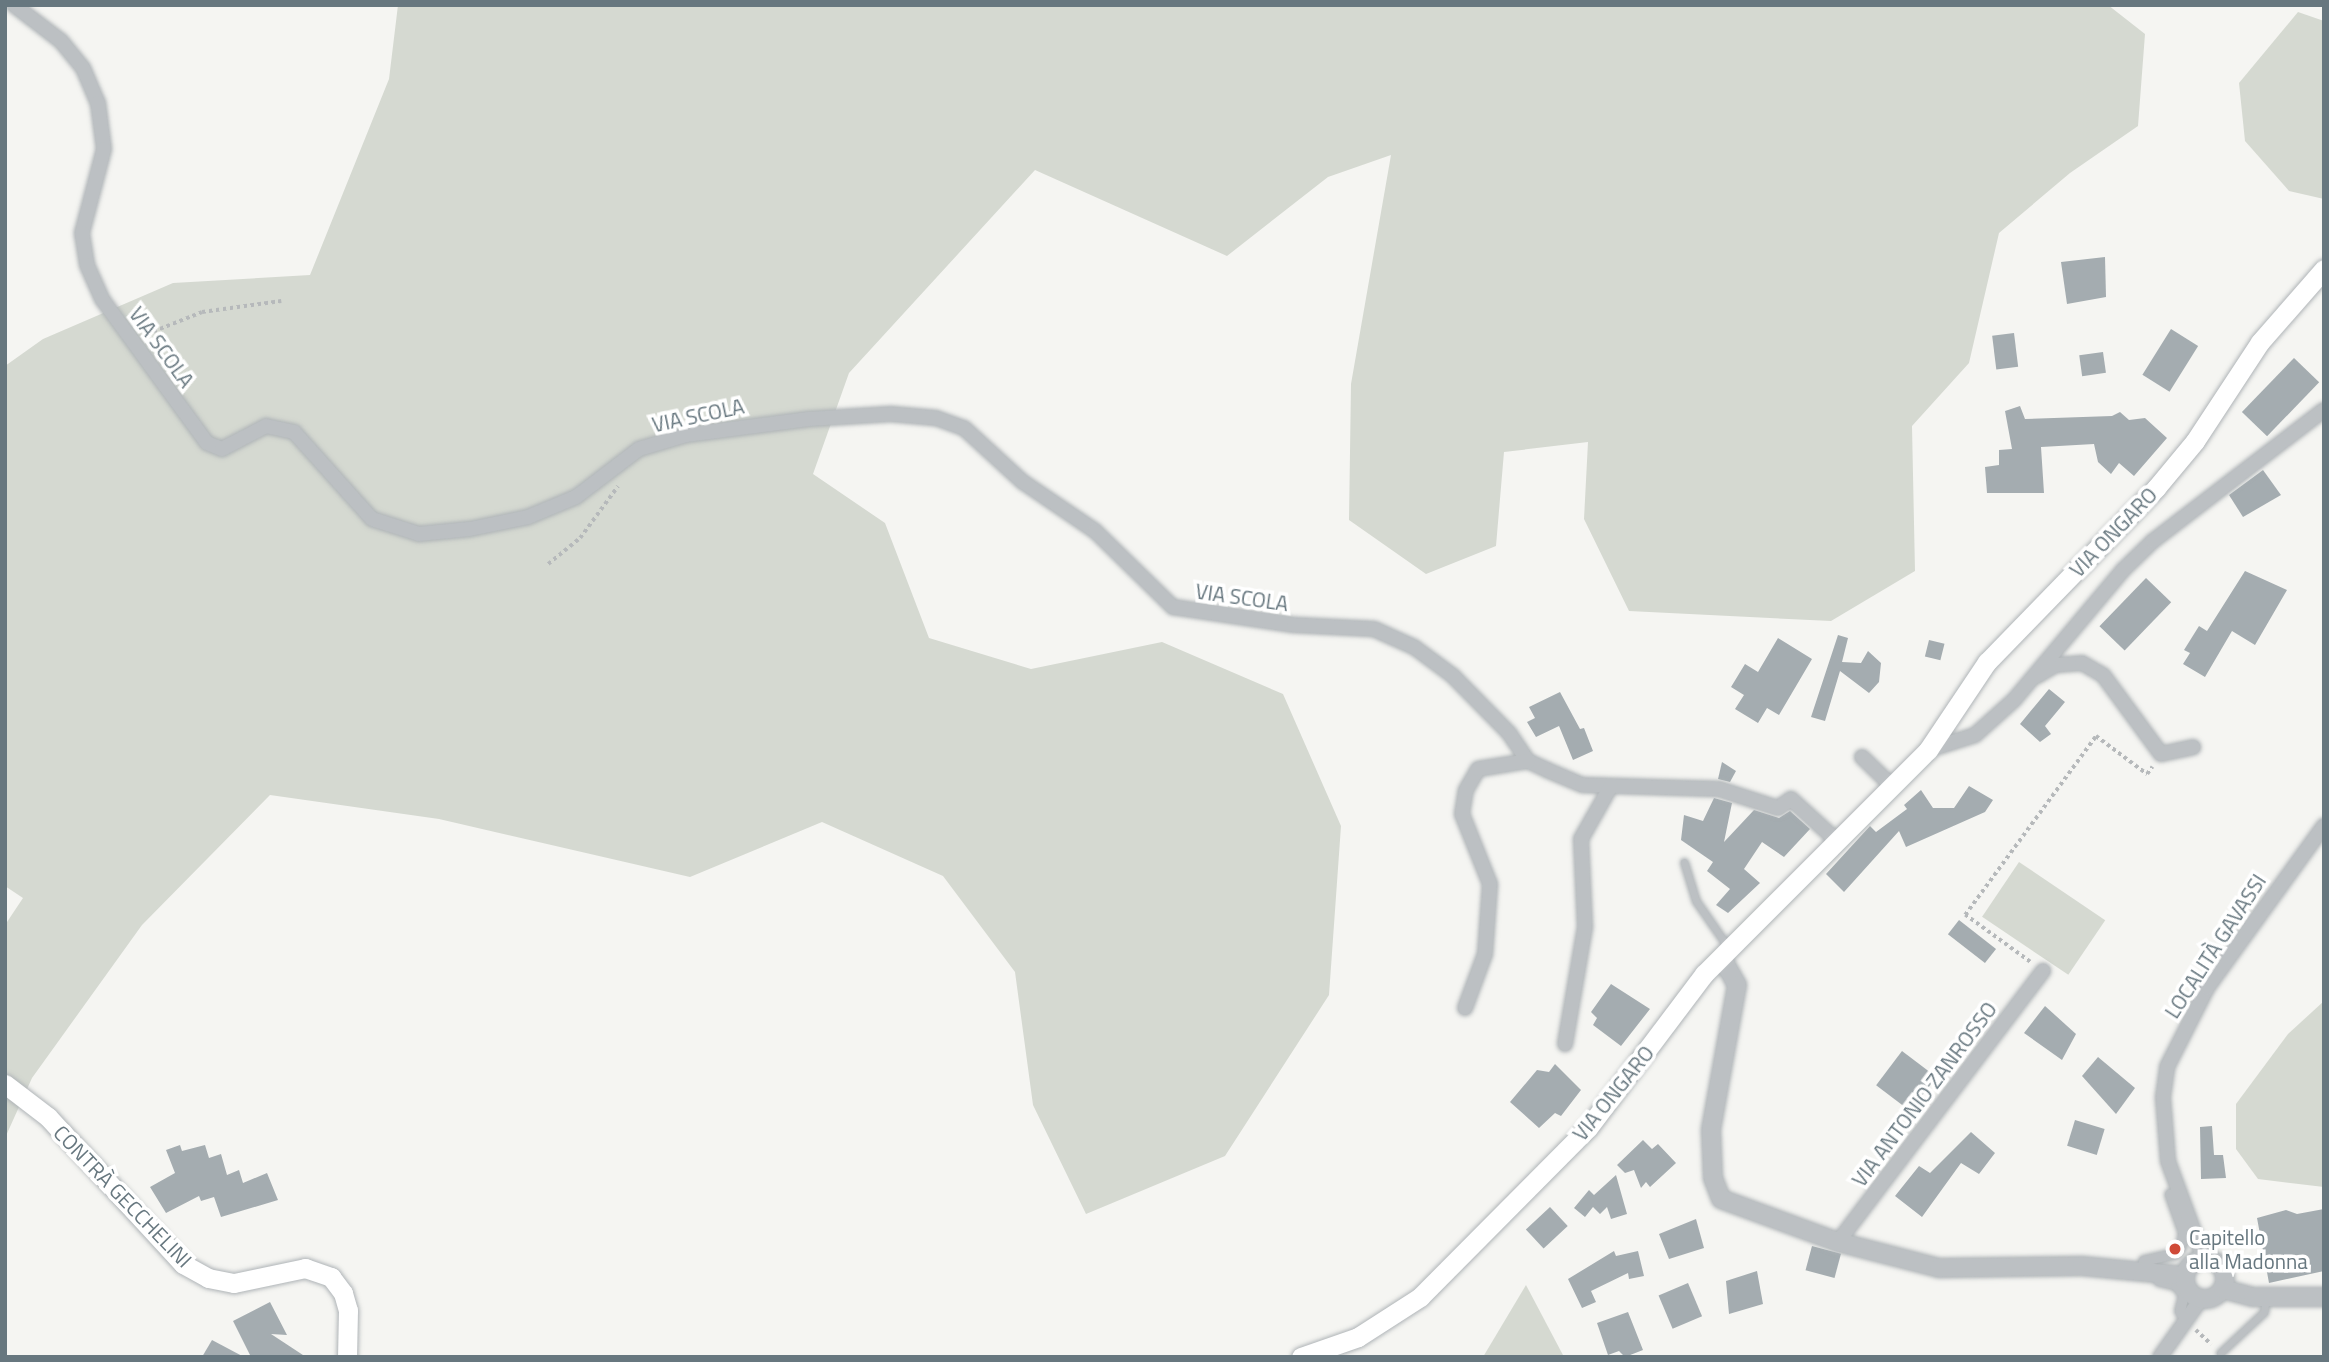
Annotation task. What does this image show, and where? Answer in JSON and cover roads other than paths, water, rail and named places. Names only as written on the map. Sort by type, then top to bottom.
[{"type":"main road","name":"VIA ONGARO","points":[[1301,1357],[1358,1337],[1420,1297],[1458,1264],[1588,1128],[1704,974],[1890,784],[1928,750],[1987,662],[2156,488],[2195,441],[2260,342],[2324,269]]},
{"type":"main road","name":"CONTRÀ GECCHELINI","points":[[5,1084],[48,1117],[183,1265],[208,1279],[234,1283],[305,1268],[331,1277],[343,1293],[348,1310],[347,1357]]},
{"type":"street","name":"VIA SCOLA","points":[[14,5],[61,41],[83,68],[98,103],[104,149],[82,233],[87,265],[102,299],[207,443],[222,449],[266,426],[295,432],[372,519],[419,534],[528,517],[576,497],[639,449],[686,435],[809,419],[891,414],[936,418],[964,428],[1023,482],[1095,531],[1173,607],[1294,625],[1374,629],[1414,647],[1453,676],[1509,733],[1528,761]]},
{"type":"street","points":[[1928,750],[1975,735],[2030,680],[2152,541],[2324,411]]},
{"type":"street","points":[[2030,680],[2055,665],[2082,663],[2103,675],[2161,754],[2193,747]]},
{"type":"street","points":[[1862,757],[1890,784]]},
{"type":"street","points":[[1465,1008],[1485,954],[1490,884],[1462,814],[1466,790],[1478,769],[1528,761],[1582,785],[1719,789],[1779,808],[1791,799],[1835,839]]},
{"type":"street","points":[[1564,1044],[1585,927],[1582,834],[1611,786]]},
{"type":"street","name":"LOCALITÀ GAVASSI","points":[[2204,1259],[2168,1161],[2163,1097],[2166,1067],[2207,988],[2324,826]]},
{"type":"street","points":[[1726,954],[1737,985],[1711,1129],[1713,1178],[1721,1199],[1838,1242],[1939,1268],[2082,1266],[2185,1276]]},
{"type":"street","name":"VIA ANTONIO ZANROSSO","points":[[1838,1242],[2043,971]]},
{"type":"street","points":[[2170,1194],[2184,1233],[2181,1247],[2175,1254],[2144,1261],[2147,1280],[2176,1285],[2184,1295],[2180,1311],[2187,1322]]},
{"type":"street","points":[[2204,1259],[2222,1269],[2223,1289],[2214,1297],[2201,1299],[2188,1291],[2185,1276],[2194,1263],[2204,1259]]},
{"type":"street","points":[[2223,1289],[2266,1297],[2324,1297]]},
{"type":"street","points":[[2160,1357],[2201,1299]]},
{"type":"lane","points":[[1684,862],[1696,901],[1726,954]]},
{"type":"lane","points":[[2220,1353],[2264,1312],[2266,1297]]},
{"type":"place","name":"Capitello alla Madonna","points":[[2175,1249]]}]
